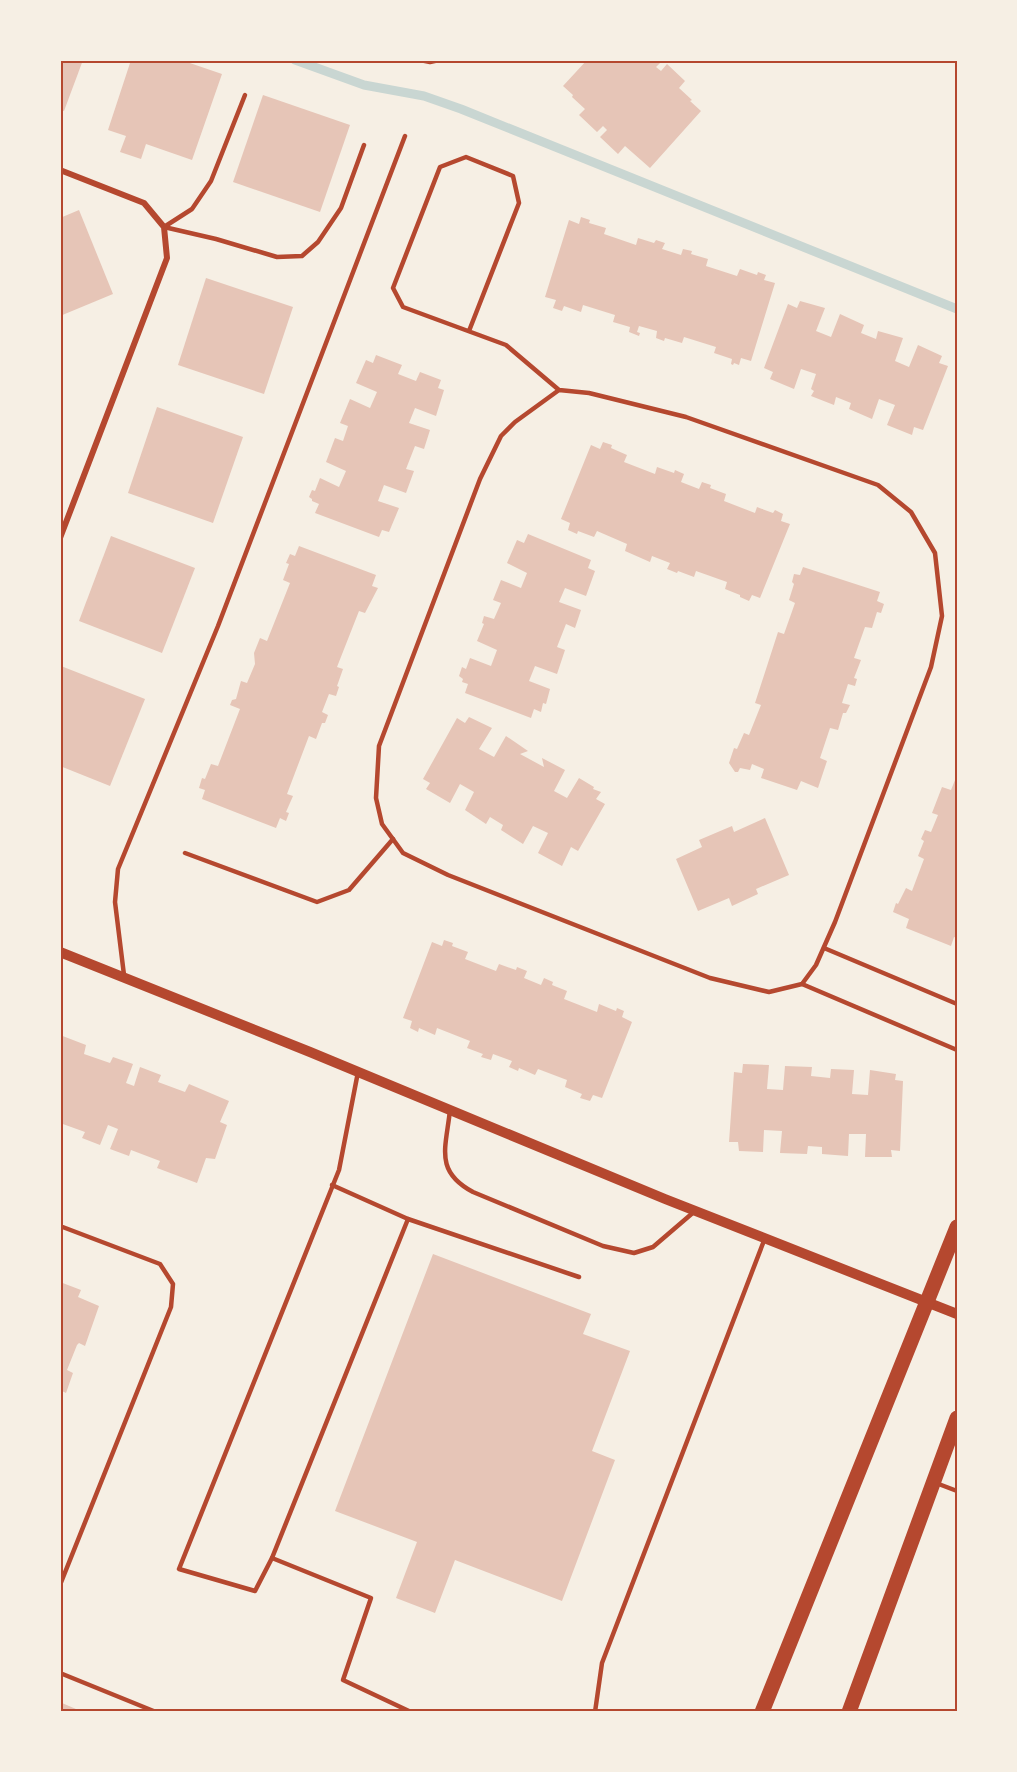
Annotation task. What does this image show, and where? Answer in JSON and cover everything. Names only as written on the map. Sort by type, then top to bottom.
[{"type":"main road","points":[[762,1712],[957,1227]]},
{"type":"main road","points":[[849,1712],[957,1418]]},
{"type":"street","points":[[60,170],[144,203],[164,227],[167,258],[60,538]]},
{"type":"street","points":[[60,952],[957,1314]]},
{"type":"lane","points":[[420,60],[430,62],[439,60]]},
{"type":"lane","points":[[164,227],[192,209],[211,181],[244,95]]},
{"type":"lane","points":[[124,978],[115,902],[118,869],[218,626],[405,136]]},
{"type":"lane","points":[[164,227],[277,257],[302,256],[318,242],[341,208],[364,145]]},
{"type":"lane","points":[[469,332],[519,203],[513,176],[466,157],[440,167],[393,288],[403,307],[469,332],[506,345],[559,390],[589,393],[686,417],[878,485],[911,512],[935,553],[942,616],[931,667],[835,922],[816,965],[802,984]]},
{"type":"lane","points":[[559,390],[515,422],[501,436],[480,479],[379,746],[376,798],[382,824],[403,853],[448,875],[710,978],[770,992],[802,984],[957,1050]]},
{"type":"lane","points":[[185,853],[317,902],[349,890],[393,839]]},
{"type":"lane","points":[[824,948],[957,1004]]},
{"type":"lane","points":[[358,1071],[339,1170],[179,1569],[255,1591],[272,1558],[408,1219]]},
{"type":"lane","points":[[450,1110],[445,1156],[449,1173],[458,1184],[603,1246],[634,1253],[653,1247],[695,1210]]},
{"type":"lane","points":[[332,1185],[408,1219],[579,1277]]},
{"type":"lane","points":[[60,1226],[160,1264],[173,1284],[171,1307],[60,1585]]},
{"type":"lane","points":[[595,1712],[602,1663],[765,1238]]},
{"type":"lane","points":[[934,1482],[957,1491]]},
{"type":"lane","points":[[272,1558],[371,1598],[343,1680],[411,1712]]},
{"type":"lane","points":[[60,1673],[156,1712]]},
{"type":"building","points":[[60,60],[83,60],[64,111],[60,110]]},
{"type":"building","points":[[131,60],[181,60],[222,74],[192,160],[146,144],[141,159],[120,152],[126,136],[108,130]]},
{"type":"building","points":[[587,60],[663,60],[656,67],[661,71],[667,64],[685,81],[679,88],[701,111],[650,168],[625,146],[618,154],[600,137],[607,130],[603,126],[597,132],[579,115],[585,109],[563,86]]},
{"type":"building","points":[[263,95],[350,125],[320,212],[233,182]]},
{"type":"building","points":[[79,210],[113,294],[60,316],[60,218]]},
{"type":"building","points":[[581,217],[590,220],[589,223],[606,228],[604,234],[636,245],[638,238],[654,243],[656,240],[665,243],[662,249],[681,255],[683,249],[692,251],[691,254],[708,259],[706,266],[737,276],[740,269],[757,275],[758,272],[766,275],[764,280],[775,283],[751,361],[741,358],[739,365],[734,363],[733,365],[731,364],[732,359],[714,353],[716,347],[684,337],[682,343],[665,338],[664,341],[656,338],[657,331],[639,326],[637,332],[640,333],[639,336],[629,332],[630,327],[613,322],[615,315],[583,305],[581,312],[564,306],[562,311],[553,308],[556,300],[545,297],[569,220],[579,224]]},
{"type":"building","points":[[206,278],[293,307],[264,394],[178,365]]},
{"type":"building","points":[[800,301],[825,308],[816,331],[831,337],[840,314],[864,325],[861,333],[876,339],[878,331],[903,338],[895,361],[909,367],[918,345],[942,356],[939,363],[948,366],[923,430],[914,427],[912,435],[887,425],[895,405],[879,399],[872,419],[849,409],[851,403],[836,397],[834,405],[811,396],[814,391],[811,389],[816,374],[801,369],[794,389],[770,379],[773,372],[764,368],[788,304],[797,308]]},
{"type":"building","points":[[376,355],[402,365],[398,374],[416,381],[420,372],[441,380],[438,388],[444,390],[436,416],[415,408],[409,423],[430,430],[424,449],[415,446],[406,469],[414,471],[406,493],[384,485],[378,501],[399,508],[389,532],[382,530],[379,537],[315,513],[319,504],[309,497],[312,490],[315,491],[320,478],[339,487],[346,471],[326,462],[335,438],[343,441],[348,426],[340,423],[350,399],[370,408],[377,392],[356,383],[366,360],[373,363]]},
{"type":"building","points":[[157,407],[243,437],[213,523],[128,493]]},
{"type":"building","points":[[603,442],[627,455],[624,462],[655,474],[657,467],[674,473],[675,470],[684,474],[681,482],[699,489],[702,482],[726,494],[724,501],[755,513],[757,507],[783,514],[781,521],[790,524],[760,598],[752,595],[749,601],[725,589],[727,582],[696,571],[694,577],[667,569],[670,563],[652,556],[650,562],[625,551],[627,544],[597,531],[594,537],[568,530],[570,523],[561,519],[591,445],[600,449]]},
{"type":"building","points":[[528,534],[591,560],[588,568],[595,571],[586,596],[565,588],[559,602],[581,610],[575,628],[566,624],[557,647],[565,650],[557,674],[535,666],[529,681],[550,689],[541,712],[534,709],[531,718],[465,693],[468,684],[462,682],[463,679],[459,676],[462,667],[466,669],[470,658],[491,666],[497,650],[477,641],[484,624],[482,623],[484,616],[494,619],[501,603],[493,600],[501,580],[521,588],[527,573],[507,563],[517,540],[524,543]]},
{"type":"building","points":[[111,536],[195,568],[162,653],[79,621]]},
{"type":"building","points":[[299,546],[376,575],[372,586],[378,588],[365,613],[359,611],[337,667],[343,669],[336,696],[329,694],[322,712],[328,715],[316,739],[309,736],[287,794],[293,796],[286,812],[289,813],[286,821],[280,818],[276,828],[202,799],[205,790],[199,788],[211,764],[218,766],[240,709],[230,705],[232,700],[236,699],[241,681],[247,683],[255,664],[254,653],[260,638],[267,641],[290,583],[283,580],[289,564],[286,563],[290,554],[295,556]]},
{"type":"building","points":[[803,567],[880,592],[877,601],[884,604],[881,613],[877,612],[872,628],[865,627],[854,658],[861,660],[854,678],[857,679],[855,686],[848,684],[842,703],[850,705],[846,713],[843,713],[838,730],[830,728],[820,758],[827,761],[818,788],[801,781],[797,790],[761,778],[764,769],[752,764],[750,770],[740,768],[738,772],[735,772],[729,763],[734,748],[737,749],[744,733],[749,735],[761,705],[755,703],[778,632],[784,634],[795,603],[789,600],[794,584],[792,582],[794,574],[800,575]]},
{"type":"building","points":[[61,666],[145,699],[110,786],[60,766]]},
{"type":"building","points":[[469,717],[492,728],[479,749],[494,757],[506,736],[528,751],[520,754],[544,767],[542,758],[565,770],[554,791],[567,798],[579,778],[601,792],[596,799],[605,804],[578,851],[571,847],[562,866],[538,853],[548,833],[533,826],[523,844],[501,830],[503,825],[490,817],[486,824],[465,810],[474,792],[460,784],[450,803],[426,789],[430,783],[423,779],[457,718],[465,723]]},
{"type":"building","points":[[957,775],[957,938],[954,937],[951,946],[906,928],[909,919],[893,912],[906,888],[912,891],[924,859],[918,856],[924,841],[921,839],[925,830],[931,832],[938,815],[932,813],[942,787],[951,790]]},
{"type":"building","points":[[765,818],[789,875],[756,889],[758,894],[732,906],[729,898],[698,911],[676,859],[702,847],[699,840],[732,826],[734,832]]},
{"type":"building","points":[[444,940],[468,952],[465,959],[496,971],[499,964],[516,970],[517,967],[527,971],[524,978],[541,985],[544,978],[553,982],[552,985],[567,991],[564,999],[597,1012],[599,1004],[616,1011],[617,1008],[624,1011],[622,1017],[632,1022],[602,1098],[593,1095],[590,1101],[580,1098],[582,1094],[565,1087],[567,1080],[538,1069],[535,1075],[519,1068],[518,1071],[509,1067],[512,1061],[493,1054],[491,1060],[481,1057],[483,1054],[467,1048],[470,1041],[437,1028],[435,1035],[419,1028],[418,1032],[410,1028],[412,1021],[403,1018],[432,942],[442,946]]},
{"type":"building","points":[[60,1035],[86,1045],[84,1054],[110,1063],[113,1057],[133,1064],[126,1083],[134,1086],[140,1067],[161,1075],[158,1082],[185,1092],[189,1084],[229,1101],[220,1122],[227,1125],[215,1159],[206,1158],[197,1183],[157,1168],[160,1161],[131,1150],[129,1156],[110,1149],[118,1129],[108,1125],[100,1145],[82,1138],[85,1132],[60,1123]]},
{"type":"building","points":[[743,1064],[769,1065],[767,1089],[783,1090],[785,1066],[812,1067],[811,1076],[830,1078],[831,1069],[854,1070],[852,1094],[868,1095],[870,1070],[896,1074],[895,1080],[903,1081],[900,1151],[891,1150],[892,1157],[865,1157],[866,1134],[849,1134],[848,1156],[822,1154],[822,1147],[808,1146],[807,1154],[780,1153],[782,1131],[764,1130],[763,1152],[739,1151],[738,1142],[729,1142],[734,1072],[742,1073]]},
{"type":"building","points":[[433,1254],[591,1314],[583,1334],[630,1351],[592,1451],[615,1460],[562,1601],[455,1560],[435,1613],[396,1598],[417,1542],[335,1511]]},
{"type":"building","points":[[60,1282],[81,1290],[78,1297],[99,1306],[85,1346],[79,1343],[77,1345],[67,1370],[73,1373],[66,1393],[60,1390]]},
{"type":"building","points":[[62,1703],[76,1709],[88,1712],[60,1712]]},
{"type":"waterway","points":[[295,60],[364,85],[424,96],[461,109],[957,309]]}]
